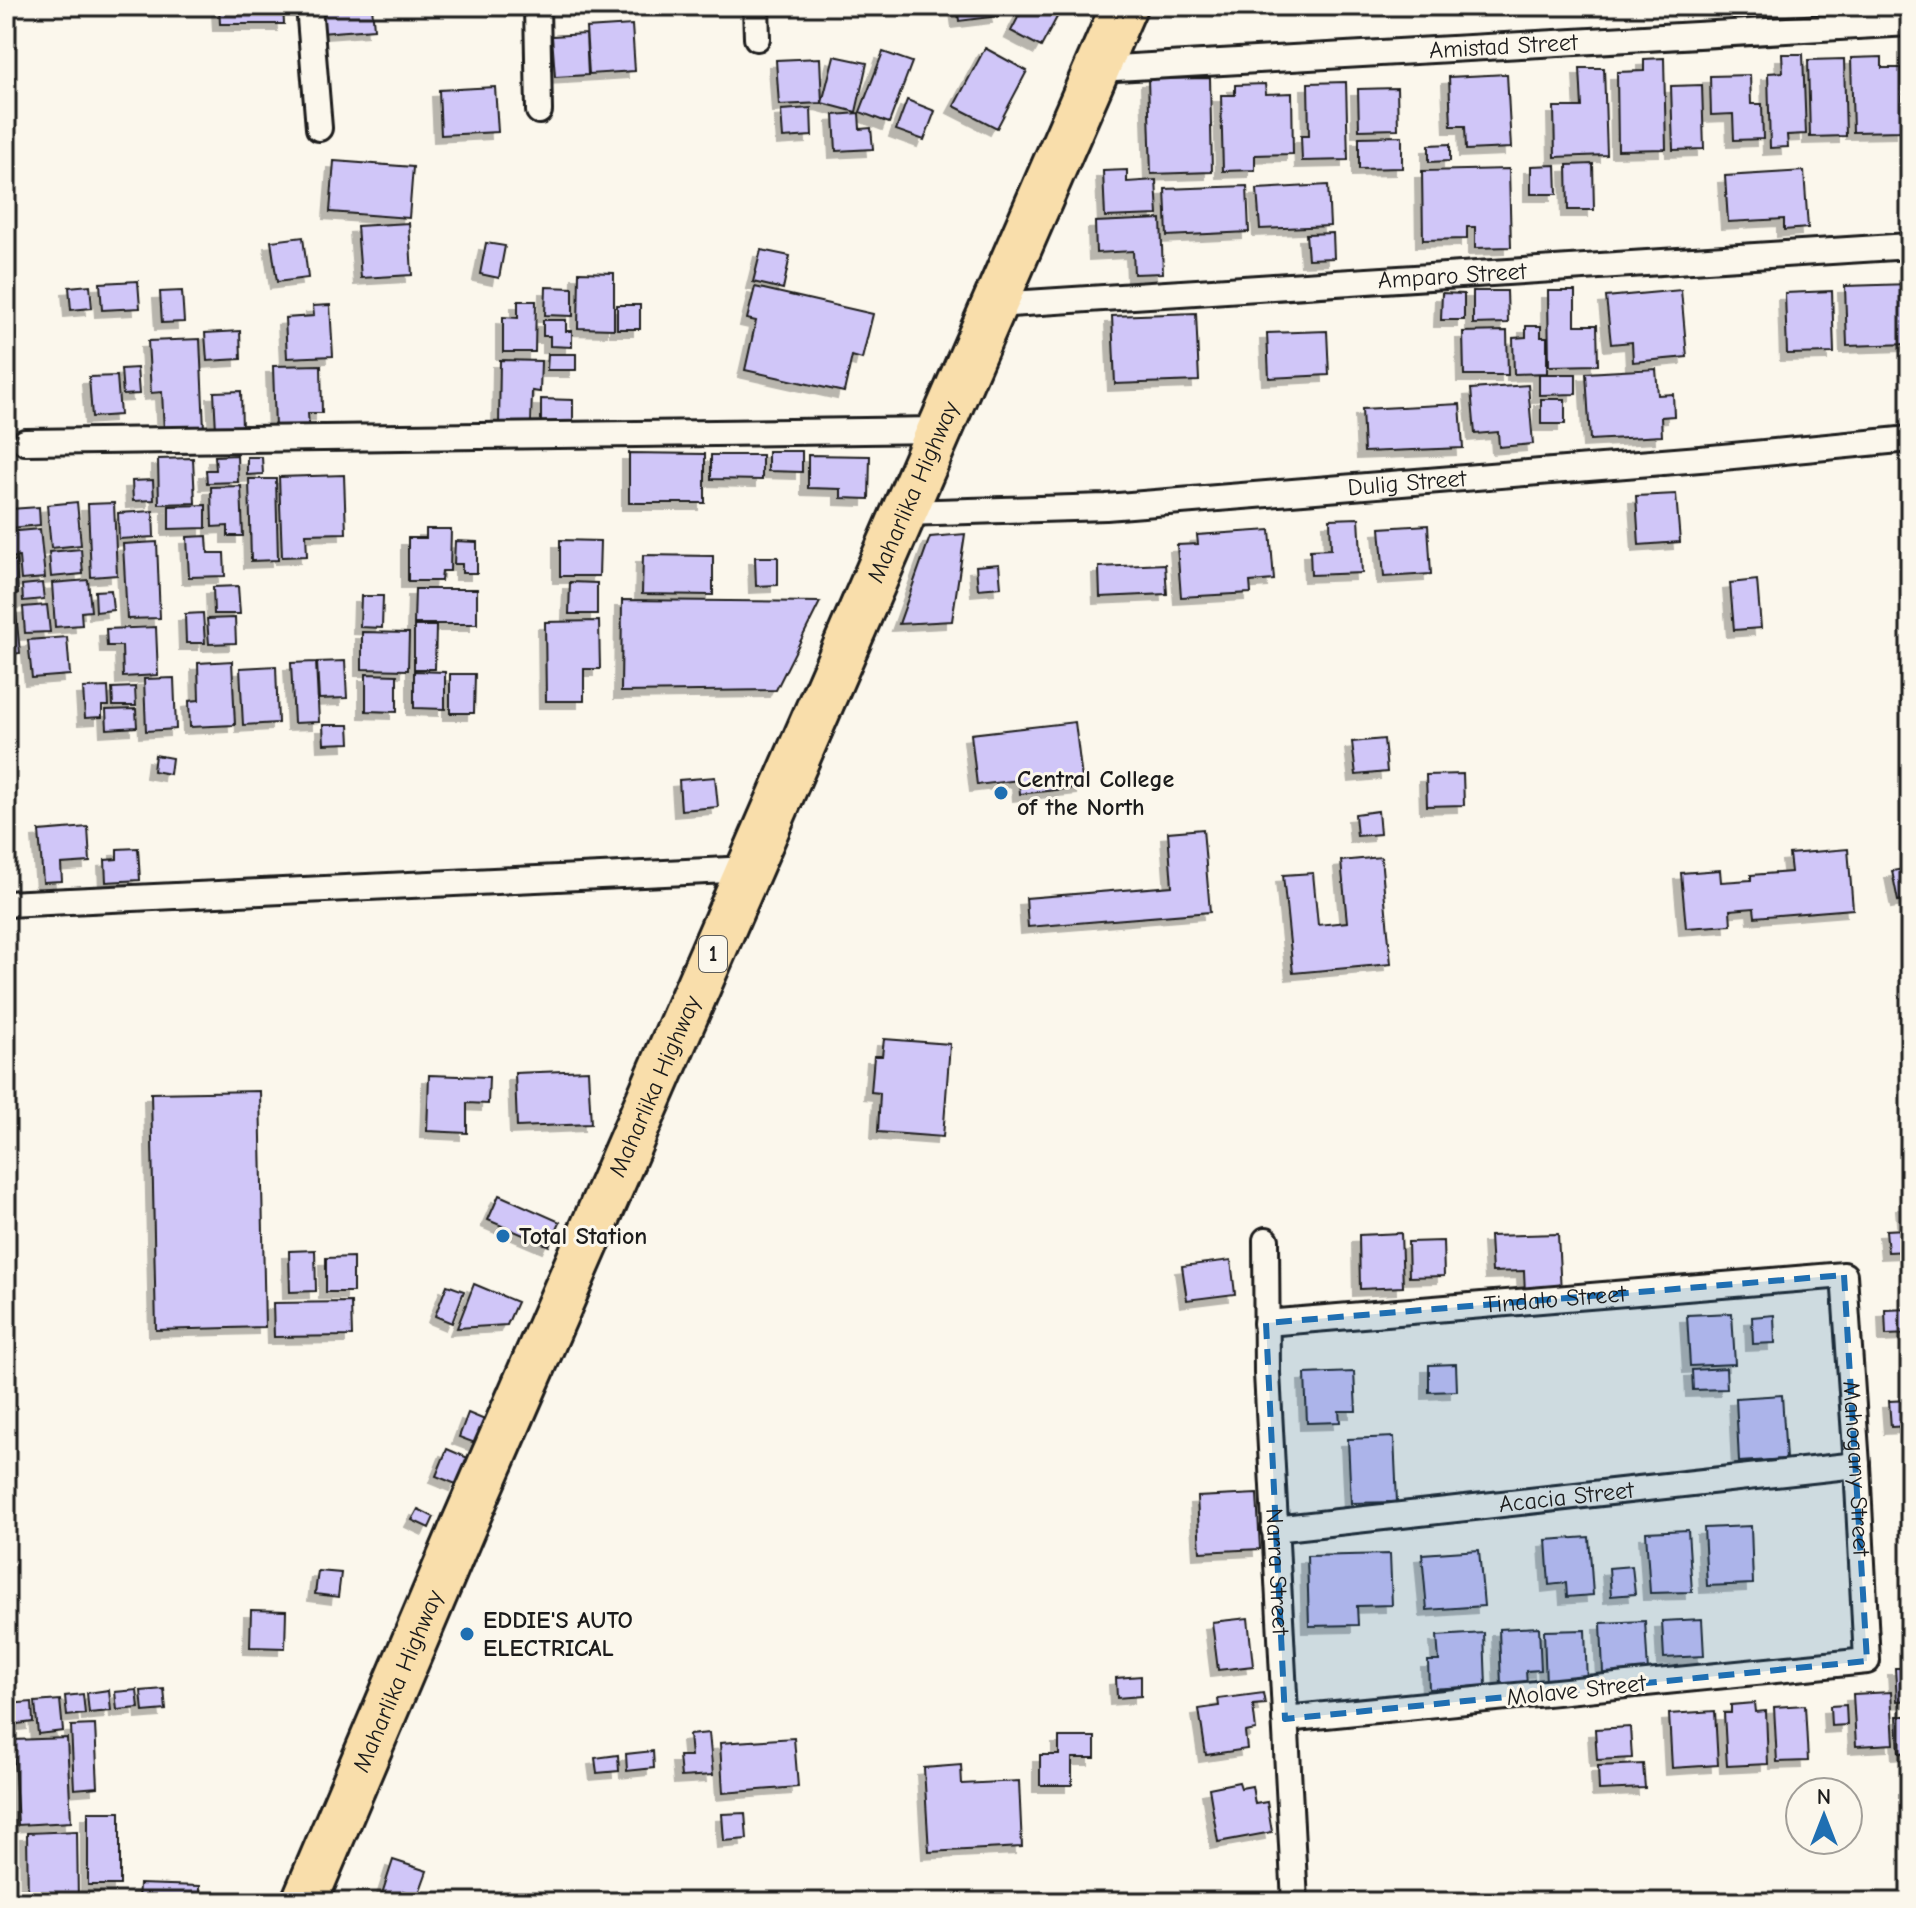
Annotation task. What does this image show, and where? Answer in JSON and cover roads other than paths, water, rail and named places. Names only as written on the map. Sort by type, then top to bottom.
[{"type":"highway","name":"Maharlika Highway","points":[[304,1902],[463,1527],[1124,6]]},
{"type":"street","points":[[309,6],[319,128]]},
{"type":"street","points":[[537,6],[539,111]]},
{"type":"street","points":[[756,6],[757,38]]},
{"type":"street","name":"Amistad Street","points":[[1098,69],[1910,23]]},
{"type":"street","name":"Amparo Street","points":[[995,305],[1910,246]]},
{"type":"street","points":[[25,442],[939,430]]},
{"type":"street","name":"Dulig Street","points":[[904,513],[1106,507],[1696,460],[1910,439]]},
{"type":"street","points":[[6,904],[750,869]]},
{"type":"street","name":"Narra Street","points":[[1266,1240],[1274,1529],[1295,1902]]},
{"type":"street","name":"Tindalo Street","points":[[1266,1323],[1844,1275]]},
{"type":"street","name":"Mahogany Street","points":[[1844,1275],[1867,1661]]},
{"type":"street","name":"Acacia Street","points":[[1274,1529],[1857,1465]]},
{"type":"street","name":"Molave Street","points":[[1285,1719],[1867,1661]]},
{"type":"place","name":"Central College of the North","points":[[1001,793]]},
{"type":"place","name":"Total Station","points":[[503,1236]]},
{"type":"place","name":"EDDIE'S AUTO ELECTRICAL","points":[[467,1634]]}]
